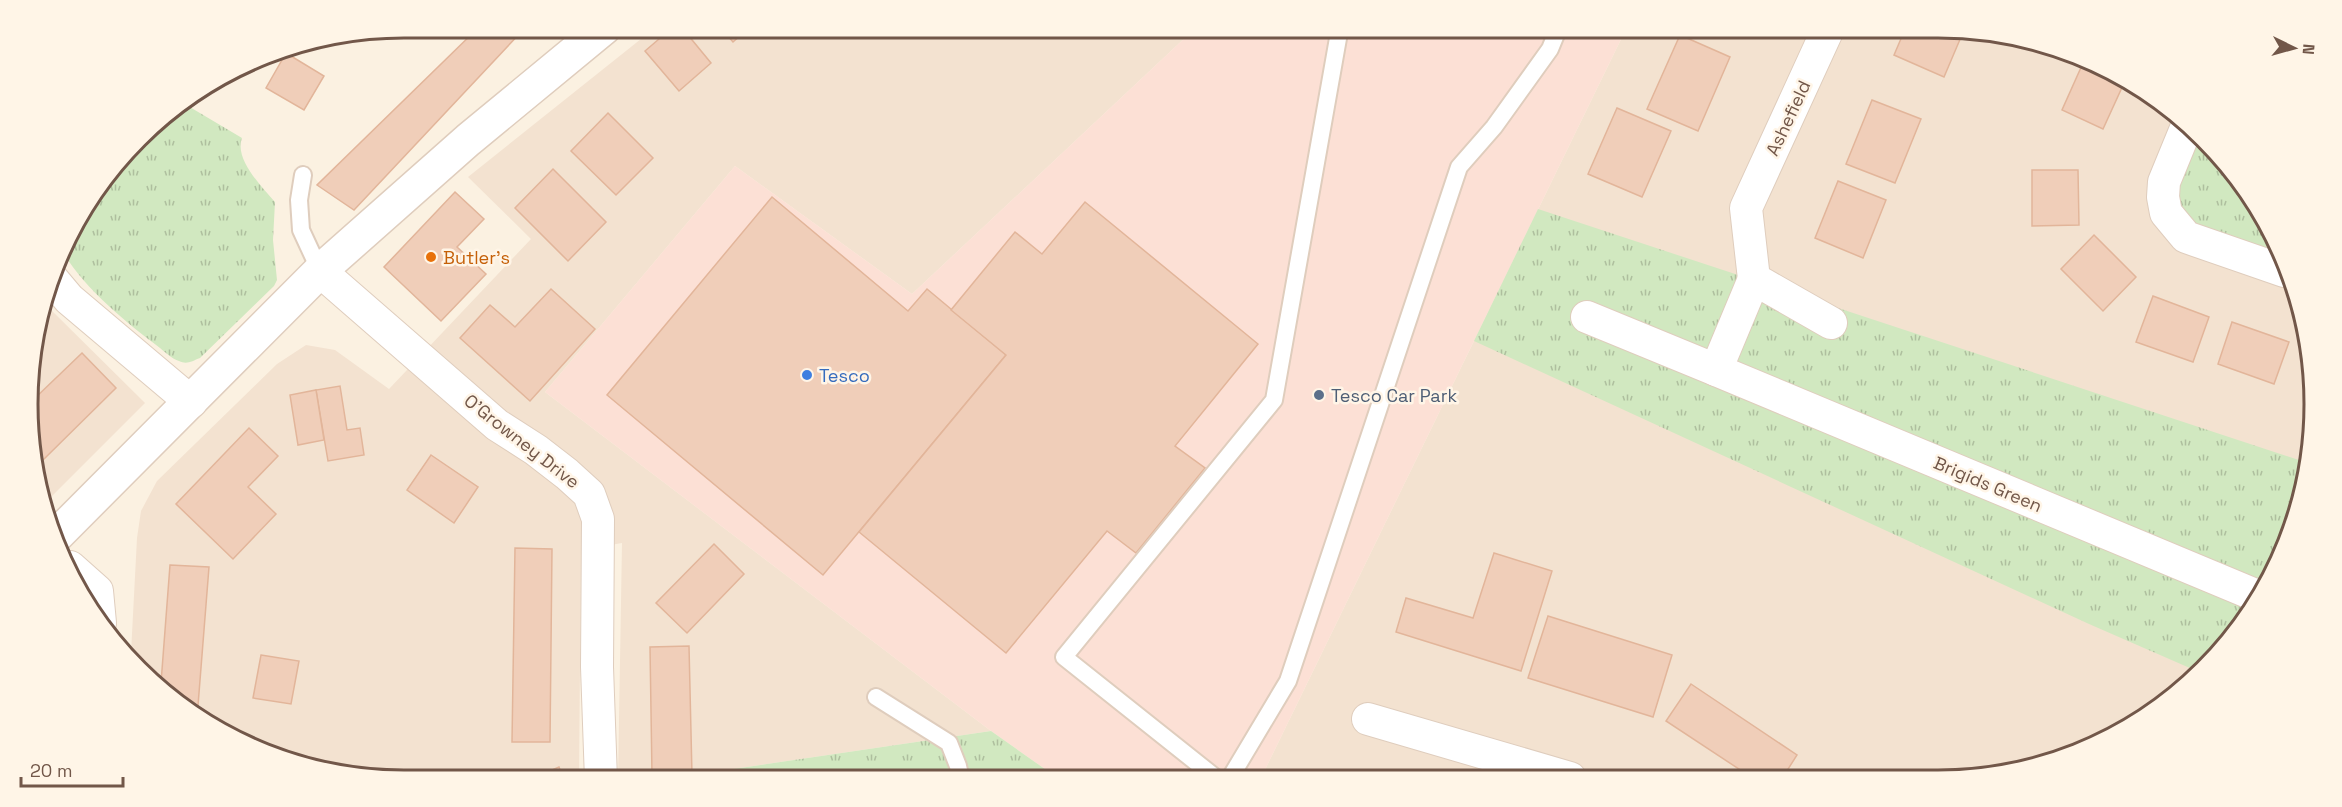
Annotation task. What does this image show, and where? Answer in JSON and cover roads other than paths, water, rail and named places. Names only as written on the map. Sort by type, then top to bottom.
[{"type":"street","points":[[61,531],[320,271],[468,140],[592,38]]},
{"type":"street","name":"Ashefield","points":[[1754,279],[1746,208],[1824,38]]},
{"type":"street","points":[[2184,132],[2164,182],[2166,213],[2186,237],[2279,270]]},
{"type":"street","name":"O'Growney Drive","points":[[320,271],[497,425],[536,450],[589,494],[598,519],[597,667],[600,770]]},
{"type":"street","points":[[1716,370],[1754,279],[1831,323]]},
{"type":"street","points":[[57,285],[69,299],[191,402]]},
{"type":"street","name":"Brigids Green","points":[[1587,317],[2251,593]]},
{"type":"street","points":[[82,578],[97,591],[98,606]]},
{"type":"street","points":[[1368,719],[1543,770]]},
{"type":"lane","points":[[1206,770],[1064,657],[1275,400],[1338,38]]},
{"type":"lane","points":[[1235,770],[1288,681],[1459,167],[1494,127],[1550,49],[1554,38]]},
{"type":"lane","points":[[303,175],[299,200],[300,230],[320,271]]},
{"type":"lane","points":[[876,697],[949,743],[959,770]]},
{"type":"place","name":"Butler’s","points":[[431,257]]},
{"type":"place","name":"Tesco","points":[[807,375]]},
{"type":"place","name":"Tesco Car Park","points":[[1319,395]]}]
